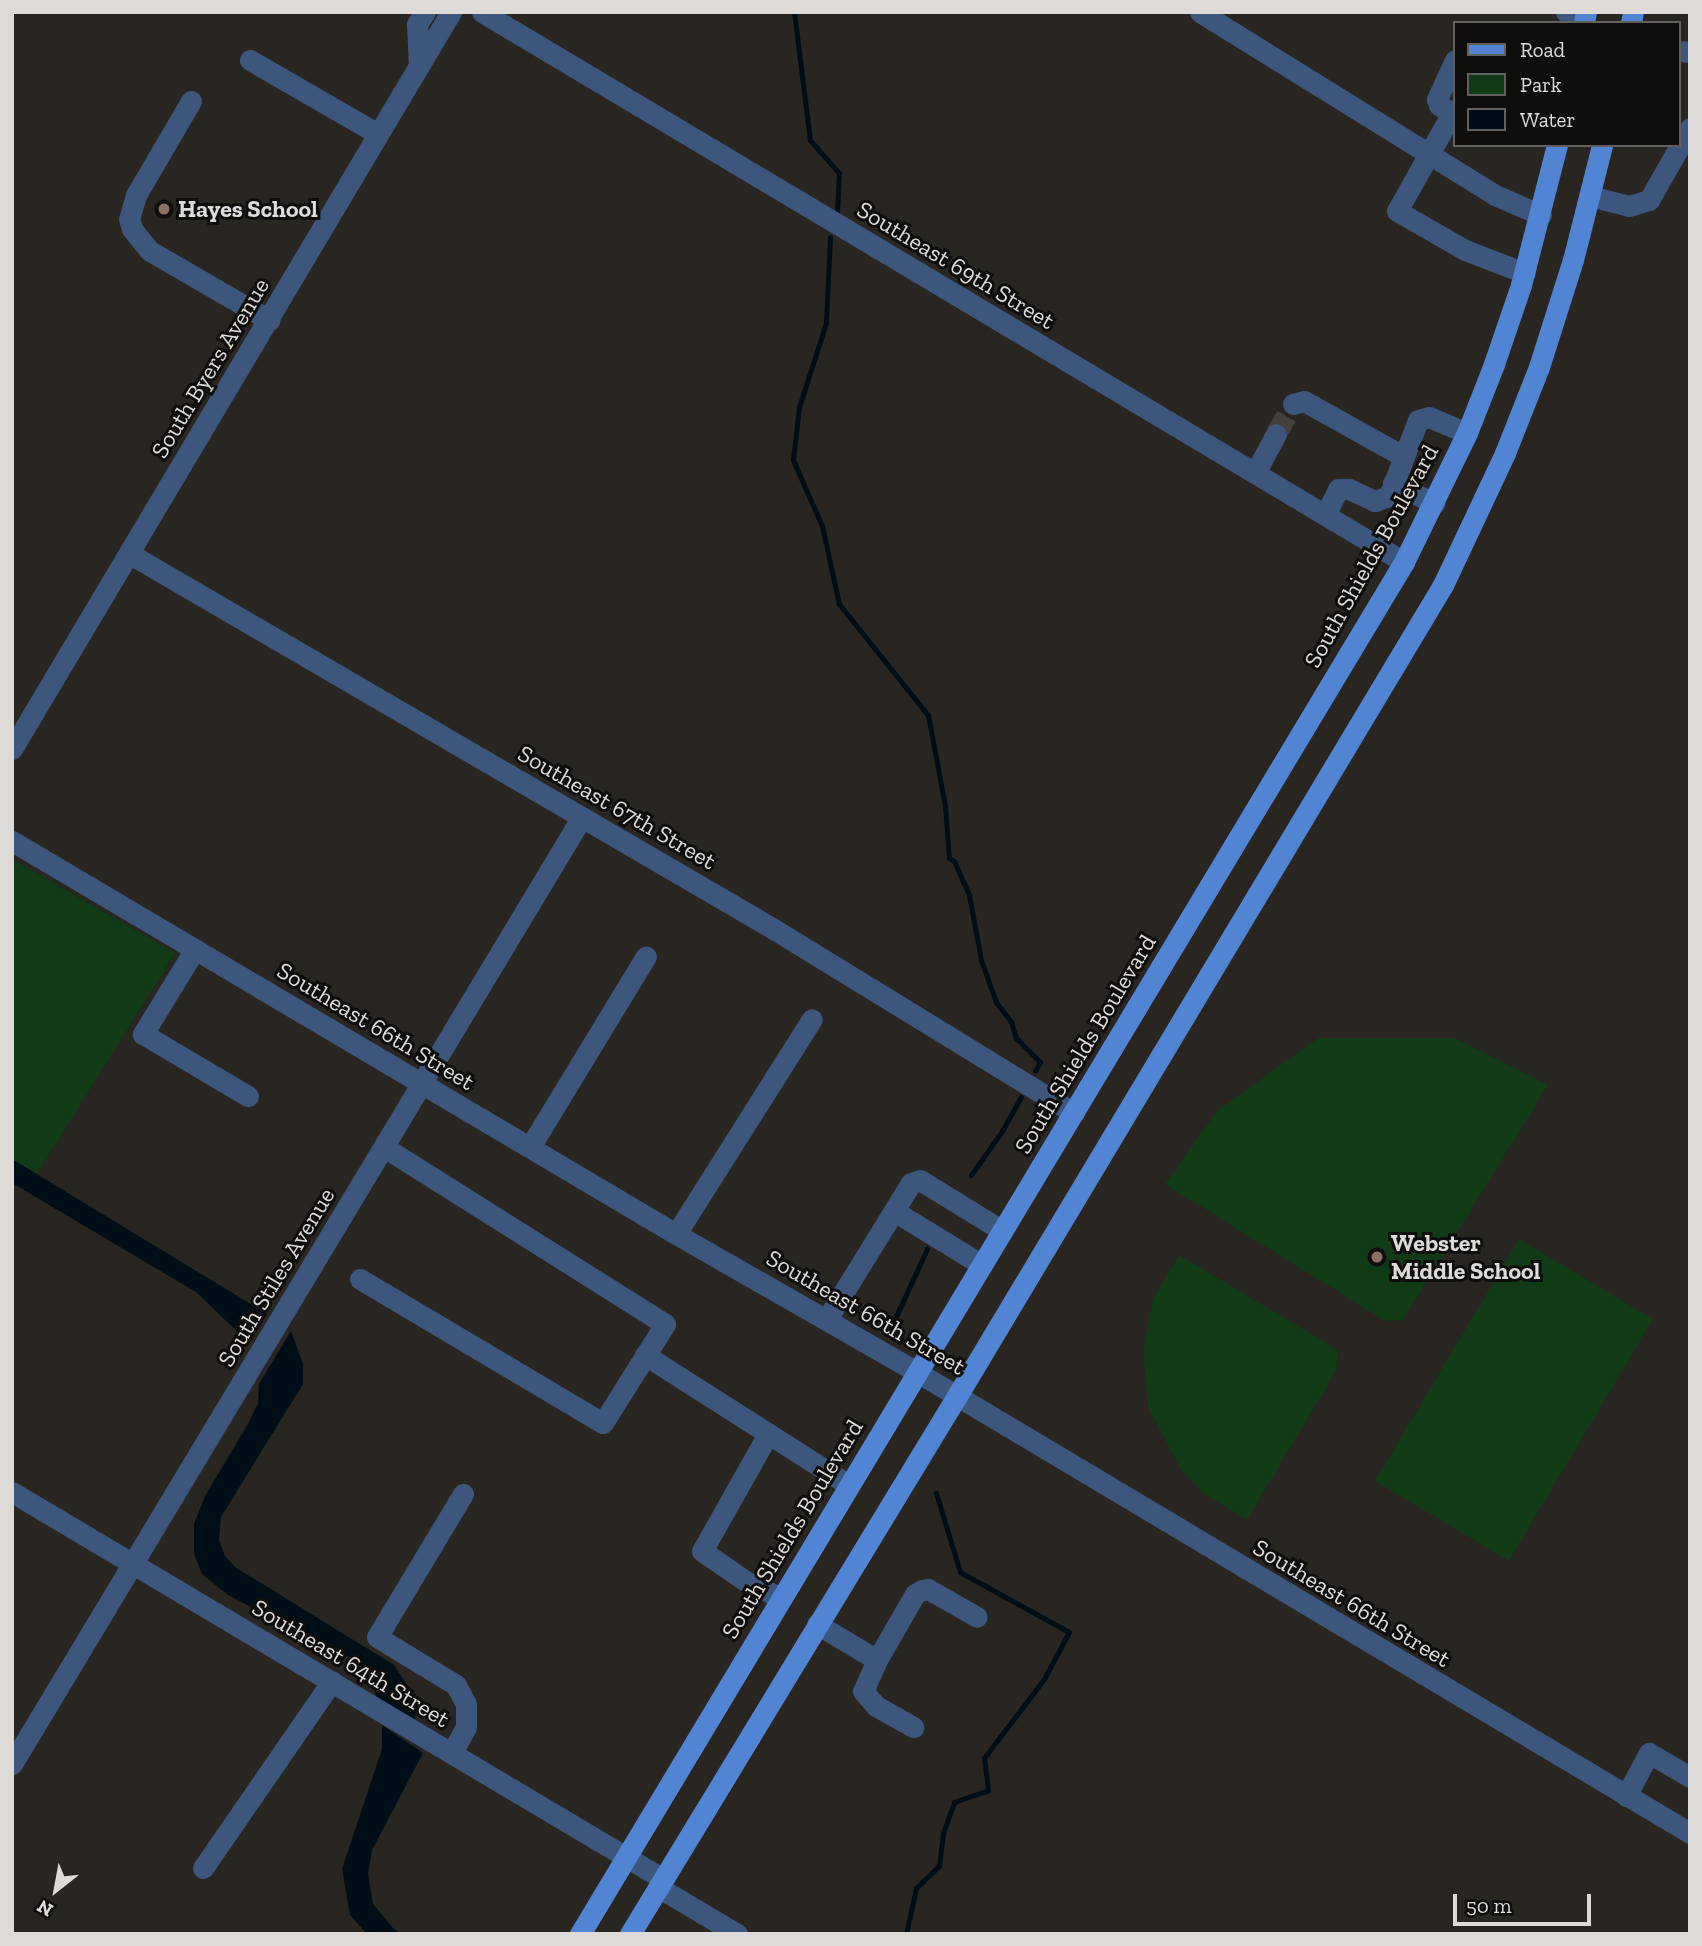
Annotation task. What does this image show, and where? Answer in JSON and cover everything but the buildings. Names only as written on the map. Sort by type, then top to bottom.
[{"type":"main road","name":"South Shields Boulevard","points":[[580,1934],[1404,562],[1467,433],[1525,273],[1557,147]]},
{"type":"main road","points":[[635,1932],[661,1883],[957,1396],[1443,585],[1500,465],[1539,367],[1567,282],[1602,147]]},
{"type":"street","points":[[419,66],[417,24],[425,12]]},
{"type":"street","name":"South Byers Avenue","points":[[12,749],[451,12]]},
{"type":"street","name":"Southeast 69th Street","points":[[482,12],[1404,562]]},
{"type":"street","points":[[1200,12],[1495,195],[1541,215]]},
{"type":"street","points":[[250,60],[378,134]]},
{"type":"street","points":[[1454,62],[1437,99],[1439,105],[1453,114],[1428,153],[1397,211],[1465,250],[1525,273]]},
{"type":"street","points":[[191,101],[136,195],[129,219],[132,229],[150,251],[269,320]]},
{"type":"street","points":[[1681,144],[1690,128]]},
{"type":"street","points":[[1590,196],[1629,206],[1649,200],[1679,147]]},
{"type":"street","points":[[1293,404],[1304,401],[1403,456]]},
{"type":"street","points":[[1325,515],[1338,489],[1349,489],[1375,501],[1389,496],[1418,420],[1429,417],[1467,433]]},
{"type":"street","points":[[1255,473],[1276,434]]},
{"type":"street","points":[[1393,483],[1434,503]]},
{"type":"street","name":"Southeast 67th Street","points":[[130,554],[772,928],[1074,1113]]},
{"type":"street","name":"South Stiles Avenue","points":[[12,1764],[424,1084],[582,817]]},
{"type":"street","name":"Southeast 66th Street","points":[[12,841],[676,1234],[917,1372],[1690,1833]]},
{"type":"street","points":[[195,949],[143,1034],[248,1096]]},
{"type":"street","points":[[530,1147],[646,956]]},
{"type":"street","points":[[676,1234],[812,1019]]},
{"type":"street","points":[[360,1279],[603,1423],[665,1324],[385,1148]]},
{"type":"street","points":[[827,1319],[911,1183],[920,1180],[1003,1231]]},
{"type":"street","points":[[894,1211],[982,1265]]},
{"type":"street","points":[[645,1355],[849,1485]]},
{"type":"street","points":[[768,1434],[702,1551],[747,1582],[781,1598]]},
{"type":"street","name":"Southeast 64th Street","points":[[12,1492],[626,1856],[737,1934]]},
{"type":"street","points":[[452,1753],[466,1727],[466,1704],[456,1685],[377,1637],[463,1494]]},
{"type":"street","points":[[913,1727],[876,1706],[863,1691],[877,1660],[915,1594],[928,1589],[977,1617]]},
{"type":"street","points":[[817,1624],[877,1660]]},
{"type":"street","points":[[203,1868],[332,1681]]},
{"type":"street","points":[[1626,1796],[1649,1753],[1690,1777]]},
{"type":"green space","points":[[12,859],[175,953],[37,1174],[12,1159]]},
{"type":"green space","points":[[1318,1038],[1454,1038],[1548,1085],[1403,1320],[1385,1321],[1165,1184],[1217,1111]]},
{"type":"green space","points":[[1519,1239],[1653,1319],[1509,1561],[1375,1481]]},
{"type":"green space","points":[[1179,1255],[1338,1350],[1336,1371],[1247,1520],[1203,1493],[1181,1470],[1148,1407],[1143,1350],[1153,1299]]},
{"type":"water","points":[[12,1159],[267,1314],[257,1331],[246,1340],[196,1292],[12,1183]]},
{"type":"water","points":[[291,1331],[303,1364],[303,1384],[221,1517],[219,1540],[225,1556],[235,1567],[394,1665],[416,1699],[415,1721],[377,1698],[369,1676],[356,1661],[228,1595],[202,1574],[194,1554],[194,1524],[205,1496],[248,1424],[258,1403],[259,1384]]},
{"type":"water","points":[[382,1725],[423,1753],[372,1850],[368,1874],[373,1904],[401,1934],[367,1934],[350,1915],[342,1869],[382,1749]]},
{"type":"waterway","points":[[794,12],[810,140],[839,173],[837,213]]},
{"type":"waterway","points":[[830,237],[826,323],[799,407],[793,460],[822,526],[839,604],[928,715],[945,806],[949,858],[954,861],[969,895],[981,960],[996,1002],[1011,1022],[1016,1038],[1040,1062],[1035,1071]]},
{"type":"waterway","points":[[971,1175],[1002,1131],[1021,1097]]},
{"type":"waterway","points":[[892,1325],[927,1249]]},
{"type":"waterway","points":[[906,1934],[916,1888],[939,1866],[943,1833],[954,1802],[988,1790],[984,1758],[1044,1679],[1069,1632],[960,1572],[936,1493]]},
{"type":"tunnel","points":[[1276,434],[1293,404]]},
{"type":"place","name":"Hayes School","points":[[164,209]]},
{"type":"place","name":"Webster Middle School","points":[[1377,1257]]}]
